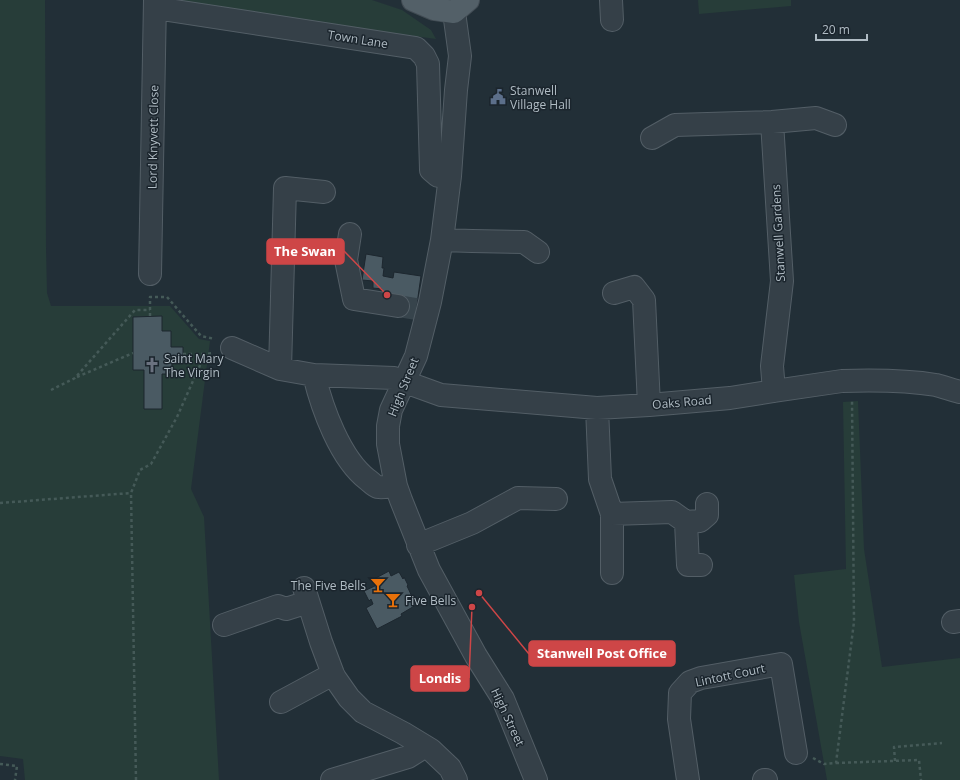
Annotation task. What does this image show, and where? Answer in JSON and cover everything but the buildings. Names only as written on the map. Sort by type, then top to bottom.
[{"type":"main road","points":[[413,0],[434,9],[461,6]]},
{"type":"street","name":"Town Lane","points":[[155,4],[416,48],[424,56],[428,64],[431,170],[438,176],[450,176]]},
{"type":"street","name":"Lord Knyvett Close","points":[[150,274],[155,4]]},
{"type":"street","name":"High Street","points":[[461,6],[460,56],[450,176],[442,240],[430,302],[414,309],[416,356],[391,410],[388,426],[388,444],[396,486],[429,570],[476,656],[503,699],[536,780]]},
{"type":"street","points":[[652,138],[675,125],[772,122],[816,118],[835,125]]},
{"type":"street","name":"Stanwell Gardens","points":[[772,122],[782,281],[772,366],[774,391]]},
{"type":"street","points":[[280,368],[285,188],[324,192]]},
{"type":"street","points":[[350,234],[346,260],[354,299],[414,309]]},
{"type":"street","points":[[442,240],[524,242],[538,252]]},
{"type":"street","points":[[614,293],[634,287],[644,300],[649,405]]},
{"type":"street","name":"Oaks Road","points":[[220,347],[280,368],[314,375],[394,378],[442,395],[597,408],[730,398],[852,381],[881,380],[907,382],[936,385],[960,392]]},
{"type":"street","points":[[314,375],[317,389],[334,434],[349,460],[363,476],[377,487],[396,486]]},
{"type":"street","points":[[597,408],[600,479],[612,514],[612,573]]},
{"type":"street","points":[[418,545],[472,523],[518,498],[556,499]]},
{"type":"street","points":[[612,514],[679,517],[700,521],[707,515],[707,504]]},
{"type":"street","points":[[679,517],[688,565],[702,565]]},
{"type":"street","points":[[224,625],[278,606],[286,609],[306,595],[333,674],[349,698],[363,712],[431,750],[450,768],[456,780]]},
{"type":"street","name":"Lintott Court","points":[[688,780],[679,719],[680,693],[690,682],[702,678],[781,664],[796,753]]},
{"type":"street","points":[[281,702],[333,674]]},
{"type":"street","points":[[332,780],[408,757],[424,747]]},
{"type":"path","points":[[150,316],[150,297],[167,297],[201,336],[220,347]]},
{"type":"path","points":[[75,378],[135,310],[150,310]]},
{"type":"path","points":[[183,354],[205,354],[220,347]]},
{"type":"path","points":[[51,390],[133,353]]},
{"type":"path","points":[[136,780],[131,493],[140,470],[151,464],[178,417],[205,354]]},
{"type":"path","points":[[836,763],[854,622],[852,381]]},
{"type":"path","points":[[0,503],[131,493]]},
{"type":"path","points":[[895,761],[894,747],[942,743]]},
{"type":"path","points":[[796,753],[824,764],[919,760],[921,780]]},
{"type":"path","points":[[0,764],[17,766],[15,780]]},
{"type":"green space","points":[[0,0],[45,0],[46,248],[47,293],[51,306],[170,306],[199,339],[210,341],[191,489],[204,517],[219,780],[25,780],[23,759],[0,756]]},
{"type":"green space","points":[[180,0],[372,0],[402,10],[431,30],[436,39],[180,4]]},
{"type":"green space","points":[[698,0],[791,0],[791,6],[699,14]]},
{"type":"green space","points":[[858,401],[864,549],[882,667],[960,658],[960,780],[827,780],[799,622],[794,575],[846,569],[843,402]]},
{"type":"tunnel","points":[[398,306],[416,309]]},
{"type":"place","name":"Stanwell Village Hall","points":[[498,97]]},
{"type":"place","name":"The Swan","points":[[387,295]]},
{"type":"place","name":"Saint Mary The Virgin","points":[[152,365]]},
{"type":"place","name":"The Five Bells","points":[[378,585]]},
{"type":"place","name":"Stanwell Post Office","points":[[479,593]]},
{"type":"place","name":"Five Bells","points":[[393,600]]},
{"type":"place","name":"Londis","points":[[472,607]]}]
